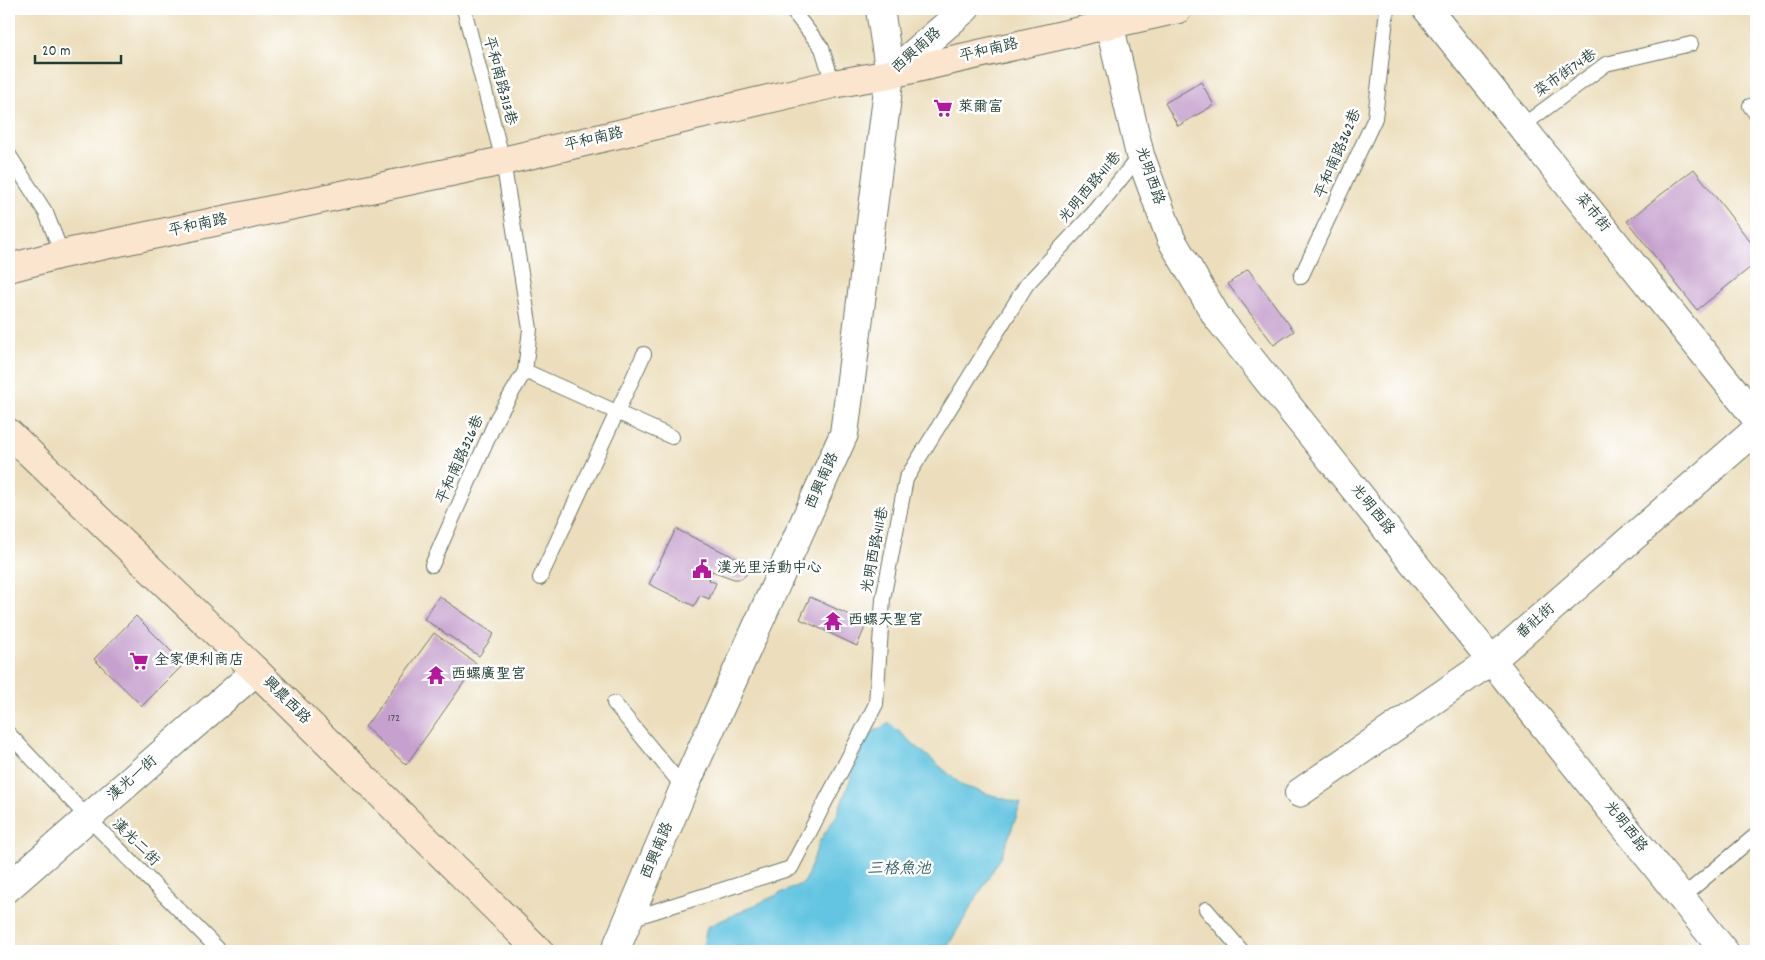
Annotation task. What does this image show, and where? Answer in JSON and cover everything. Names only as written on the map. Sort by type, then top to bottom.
[{"type":"main road","name":"平和南路","points":[[9,268],[62,254],[503,161],[833,84],[890,74],[1109,23],[1178,9]]},
{"type":"main road","name":"興農西路","points":[[9,433],[256,671],[539,951]]},
{"type":"street","points":[[880,9],[890,74]]},
{"type":"street","name":"西興南路","points":[[615,951],[684,788],[844,434],[890,74],[965,9]]},
{"type":"street","name":"菜市街","points":[[1427,9],[1756,418]]},
{"type":"street","name":"光明西路","points":[[1109,23],[1140,155],[1171,239],[1217,317],[1724,951]]},
{"type":"street","name":"番社街","points":[[1299,793],[1492,660],[1756,430]]},
{"type":"street","name":"漢光一街","points":[[9,887],[256,671]]},
{"type":"lane","name":"平和南路313巷","points":[[464,9],[503,161]]},
{"type":"lane","points":[[791,9],[822,48],[833,84]]},
{"type":"lane","name":"平和南路362巷","points":[[1301,277],[1375,118],[1387,9]]},
{"type":"lane","name":"菜市街74巷","points":[[1522,126],[1606,64],[1691,44]]},
{"type":"lane","points":[[9,155],[46,213],[62,254]]},
{"type":"lane","name":"光明西路411巷","points":[[629,919],[791,868],[876,704],[883,599],[906,479],[1027,284],[1096,210],[1140,155]]},
{"type":"lane","name":"平和南路326巷","points":[[432,565],[497,418],[525,371],[530,329],[503,161]]},
{"type":"lane","points":[[540,578],[644,354]]},
{"type":"lane","points":[[525,371],[672,437]]},
{"type":"lane","points":[[614,703],[684,788]]},
{"type":"lane","name":"漢光二街","points":[[9,734],[88,818],[220,951]]},
{"type":"lane","points":[[1681,898],[1756,835]]},
{"type":"lane","points":[[1206,909],[1242,951]]},
{"type":"water","name":"三格魚池","points":[[889,723],[963,786],[1021,804],[1002,855],[945,951],[702,951],[707,927],[805,882],[820,840],[837,815],[867,735]]},
{"type":"building","points":[[1201,82],[1214,105],[1178,126],[1165,103]]},
{"type":"building","points":[[1694,169],[1756,249],[1756,263],[1697,310],[1627,221]]},
{"type":"building","points":[[1248,269],[1294,331],[1274,345],[1228,284]]},
{"type":"building","name":"漢光里活動中心","points":[[676,529],[742,561],[747,566],[747,574],[741,579],[734,579],[712,571],[709,580],[716,583],[709,599],[700,595],[694,606],[649,584]]},
{"type":"building","points":[[439,596],[494,634],[479,656],[424,619]]},
{"type":"building","name":"西螺天聖宮","points":[[810,597],[867,623],[857,646],[800,619]]},
{"type":"building","name":"全家便利商店","points":[[136,616],[184,664],[142,706],[94,659]]},
{"type":"building","points":[[434,633],[477,664],[406,765],[365,727]]},
{"type":"place","name":"萊爾富","points":[[943,108]]},
{"type":"place","name":"漢光里活動中心","points":[[702,569]]},
{"type":"place","name":"西螺天聖宮","points":[[833,621]]},
{"type":"place","name":"全家便利商店","points":[[139,661]]},
{"type":"place","name":"西螺廣聖宮","points":[[436,675]]}]
